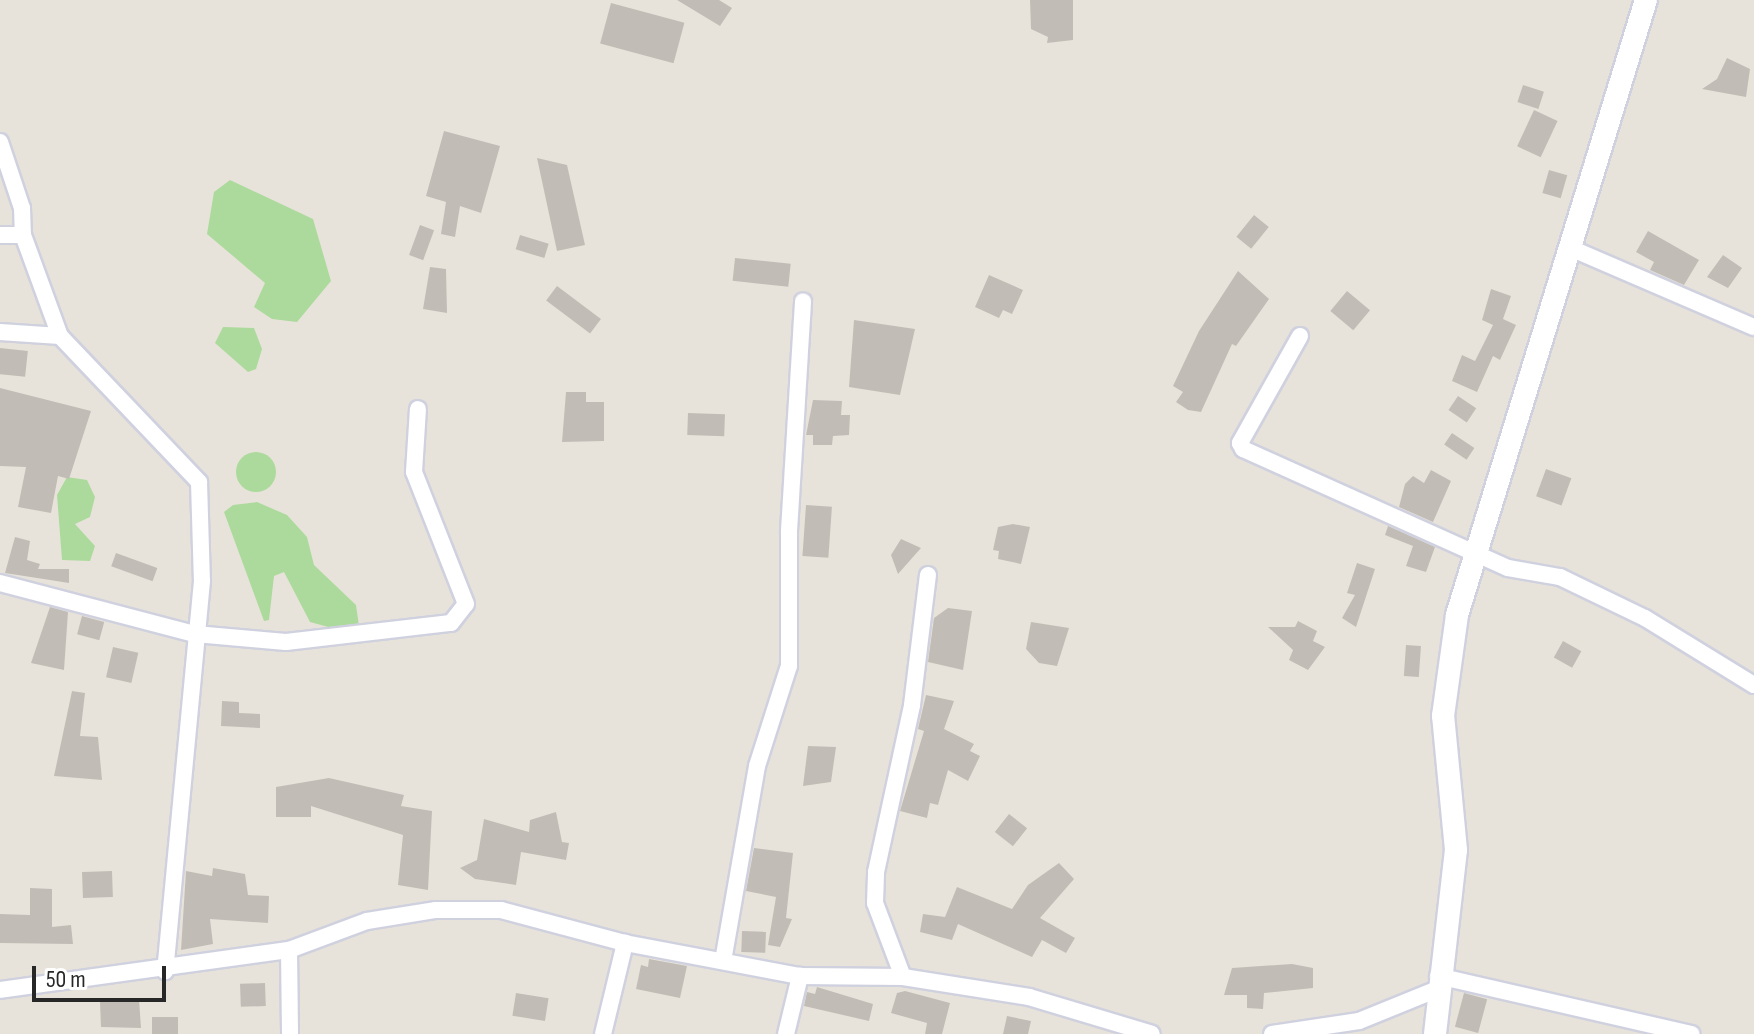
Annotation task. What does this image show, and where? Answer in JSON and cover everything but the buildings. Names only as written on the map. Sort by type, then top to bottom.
[{"type":"street","points":[[1435,1034],[1438,982],[1456,850],[1443,716],[1457,615],[1646,0]]},
{"type":"street","points":[[0,142],[22,208],[23,235],[60,336],[199,482],[202,581],[165,971]]},
{"type":"street","points":[[0,235],[23,235]]},
{"type":"street","points":[[1568,247],[1754,327]]},
{"type":"street","points":[[723,961],[757,766],[789,666],[789,531],[803,301]]},
{"type":"street","points":[[0,332],[60,336]]},
{"type":"street","points":[[1300,336],[1240,443],[1243,449],[1508,568],[1560,577],[1645,618],[1754,685]]},
{"type":"street","points":[[0,583],[195,634],[322,643],[451,623],[461,616],[466,604],[414,472],[418,409]]},
{"type":"street","points":[[903,977],[875,903],[876,872],[912,705],[928,575]]},
{"type":"street","points":[[0,990],[165,971],[289,950],[367,921],[436,910],[501,910],[625,943],[800,976],[903,977],[1029,997],[1152,1034]]},
{"type":"street","points":[[603,1034],[625,943]]},
{"type":"street","points":[[289,950],[290,1034]]},
{"type":"street","points":[[786,1034],[800,976]]},
{"type":"street","points":[[1272,1034],[1368,1019],[1438,982],[1691,1034]]},
{"type":"green space","points":[[230,180],[313,219],[331,281],[297,322],[272,319],[254,307],[265,283],[207,234],[214,192]]},
{"type":"green space","points":[[223,327],[254,328],[262,349],[256,369],[248,372],[215,343]]},
{"type":"green space","points":[[256,452],[270,458],[276,472],[270,486],[256,492],[242,486],[236,472],[242,458]]},
{"type":"green space","points":[[67,477],[87,480],[95,497],[90,517],[75,524],[95,546],[90,561],[62,560],[57,495]]},
{"type":"green space","points":[[257,502],[287,515],[307,537],[314,565],[356,605],[359,626],[343,631],[310,622],[284,572],[274,576],[269,620],[264,621],[224,512],[233,505]]}]
